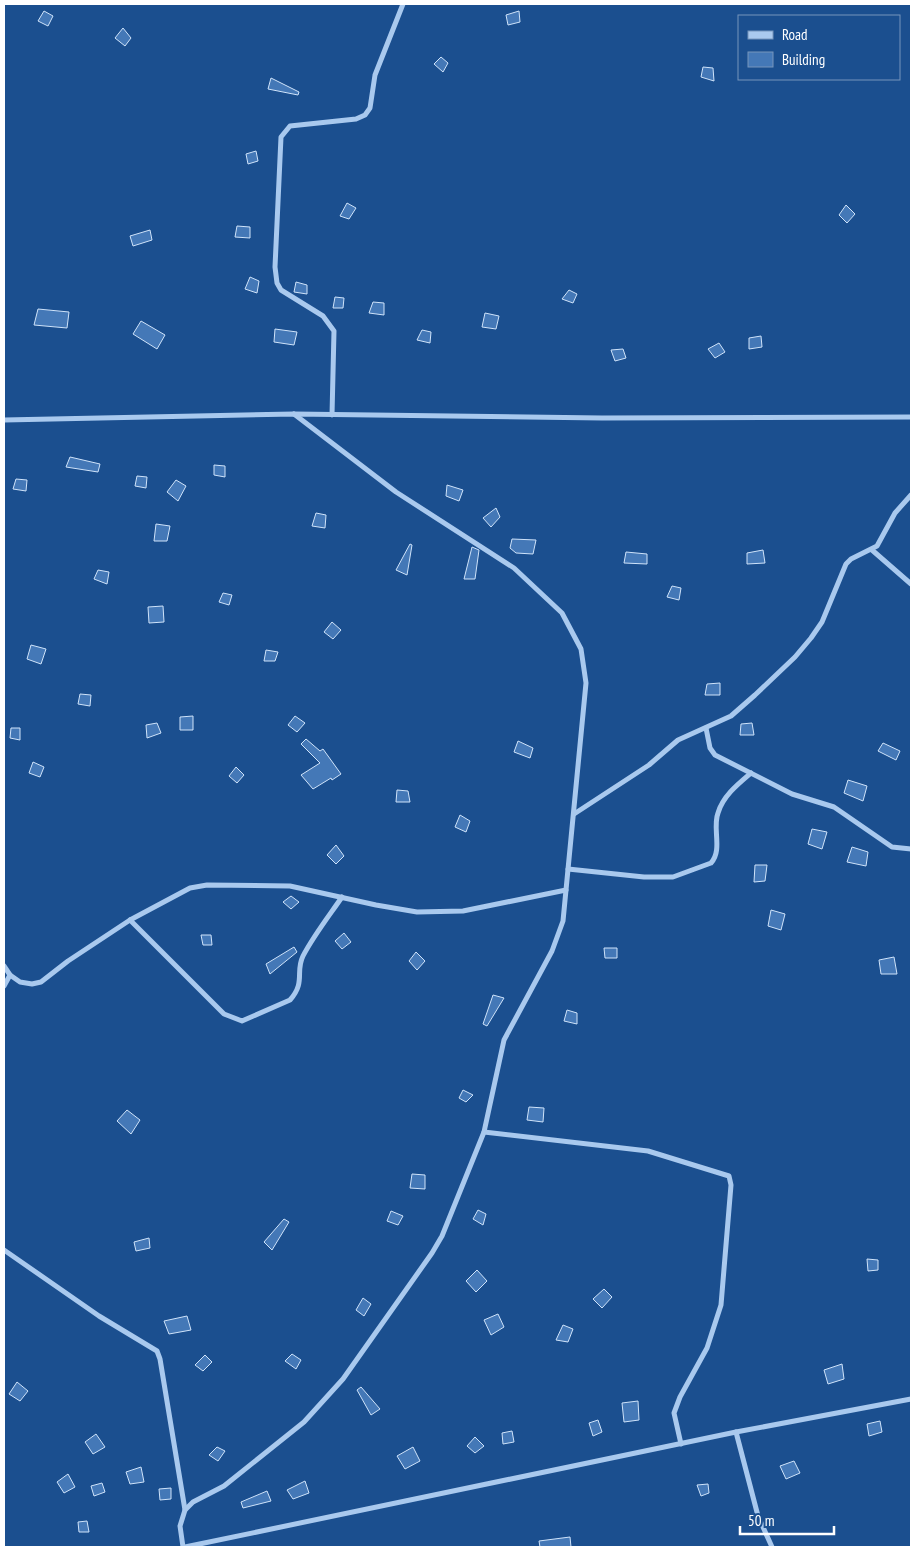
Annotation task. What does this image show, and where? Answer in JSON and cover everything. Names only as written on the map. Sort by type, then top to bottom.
[{"type":"street","points":[[332,415],[334,331],[323,316],[288,296],[277,283],[275,267],[281,137],[290,126],[356,119],[365,115],[370,108],[375,75],[404,4]]},
{"type":"street","points":[[184,1510],[193,1502],[224,1486],[304,1422],[342,1379],[432,1253],[442,1236],[484,1132],[504,1040],[552,951],[563,921],[574,814],[586,682],[580,649],[562,613],[514,568],[396,492],[294,414]]},
{"type":"street","points":[[4,420],[294,414],[602,418],[911,417]]},
{"type":"street","points":[[574,814],[649,765],[678,740],[731,716],[795,657],[822,622],[846,564],[851,559],[872,550],[884,535],[895,514],[911,495]]},
{"type":"street","points":[[872,550],[911,584]]},
{"type":"street","points":[[706,728],[712,752],[792,794],[834,806],[892,847],[911,849]]},
{"type":"street","points":[[568,870],[673,878],[711,863],[716,853],[717,814],[723,801],[751,773]]},
{"type":"street","points":[[4,966],[10,975],[20,982],[32,984],[41,982],[68,961],[130,920],[190,888],[207,885],[290,886],[417,912],[463,911],[566,890]]},
{"type":"street","points":[[130,920],[224,1014],[242,1021],[290,1000],[295,994],[300,986],[302,959],[342,897]]},
{"type":"street","points":[[4,986],[10,975]]},
{"type":"street","points":[[484,1132],[648,1151],[729,1176],[731,1185],[721,1305],[707,1348],[680,1397],[674,1413],[681,1444]]},
{"type":"street","points":[[4,1250],[99,1316],[156,1351],[160,1359],[184,1510],[180,1526],[184,1547],[736,1432],[911,1399]]},
{"type":"street","points":[[736,1432],[758,1516],[772,1547]]},
{"type":"building","points":[[44,11],[53,16],[48,26],[38,21]]},
{"type":"building","points":[[519,11],[520,22],[508,25],[506,15]]},
{"type":"building","points":[[123,28],[131,38],[125,46],[115,38]]},
{"type":"building","points":[[441,57],[448,63],[443,72],[434,64]]},
{"type":"building","points":[[703,67],[713,68],[714,81],[701,77]]},
{"type":"building","points":[[271,78],[299,92],[298,95],[268,89]]},
{"type":"building","points":[[256,151],[258,161],[248,164],[246,154]]},
{"type":"building","points":[[347,203],[356,208],[349,219],[340,216]]},
{"type":"building","points":[[846,205],[855,214],[847,223],[839,215]]},
{"type":"building","points":[[237,226],[250,227],[250,238],[235,237]]},
{"type":"building","points":[[150,230],[152,240],[133,246],[130,236]]},
{"type":"building","points":[[250,277],[259,281],[257,293],[245,289]]},
{"type":"building","points":[[296,282],[307,285],[307,294],[294,292]]},
{"type":"building","points":[[569,290],[577,294],[573,303],[562,299]]},
{"type":"building","points":[[335,297],[344,298],[343,308],[333,308]]},
{"type":"building","points":[[373,302],[384,303],[384,315],[369,313]]},
{"type":"building","points":[[38,309],[69,312],[67,328],[34,325]]},
{"type":"building","points":[[485,313],[499,316],[496,329],[482,327]]},
{"type":"building","points":[[141,321],[165,335],[157,349],[133,334]]},
{"type":"building","points":[[275,329],[297,332],[294,345],[274,342]]},
{"type":"building","points":[[422,330],[431,332],[430,343],[417,340]]},
{"type":"building","points":[[761,336],[762,347],[749,349],[749,338]]},
{"type":"building","points":[[719,343],[725,352],[715,358],[708,349]]},
{"type":"building","points":[[623,349],[626,358],[615,361],[611,350]]},
{"type":"building","points":[[70,457],[100,464],[98,472],[66,467]]},
{"type":"building","points":[[214,465],[225,466],[225,477],[214,475]]},
{"type":"building","points":[[137,476],[147,477],[146,488],[135,486]]},
{"type":"building","points":[[16,479],[27,480],[26,491],[13,489]]},
{"type":"building","points":[[176,480],[186,486],[178,501],[167,492]]},
{"type":"building","points":[[447,485],[463,490],[459,501],[446,496]]},
{"type":"building","points":[[496,508],[500,517],[491,527],[483,518]]},
{"type":"building","points":[[316,513],[326,515],[325,528],[312,526]]},
{"type":"building","points":[[156,524],[170,526],[167,541],[154,541]]},
{"type":"building","points":[[512,539],[536,540],[533,554],[516,553],[510,548]]},
{"type":"building","points":[[410,544],[412,545],[407,575],[396,570]]},
{"type":"building","points":[[472,547],[479,550],[475,579],[464,579]]},
{"type":"building","points":[[763,550],[765,563],[747,564],[747,553]]},
{"type":"building","points":[[626,552],[647,554],[647,564],[624,563]]},
{"type":"building","points":[[98,570],[109,572],[107,584],[94,579]]},
{"type":"building","points":[[672,586],[681,588],[679,600],[667,597]]},
{"type":"building","points":[[223,593],[232,595],[229,605],[219,602]]},
{"type":"building","points":[[163,606],[164,622],[149,623],[148,607]]},
{"type":"building","points":[[332,622],[341,630],[333,639],[324,632]]},
{"type":"building","points":[[31,645],[46,649],[41,664],[27,659]]},
{"type":"building","points":[[266,650],[278,652],[275,661],[264,661]]},
{"type":"building","points":[[720,683],[720,695],[705,695],[707,684]]},
{"type":"building","points":[[80,694],[91,695],[90,706],[78,704]]},
{"type":"building","points":[[193,716],[193,730],[180,730],[180,717]]},
{"type":"building","points":[[295,716],[305,723],[297,732],[288,725]]},
{"type":"building","points":[[157,723],[161,733],[147,738],[146,725]]},
{"type":"building","points":[[752,723],[754,735],[740,735],[741,724]]},
{"type":"building","points":[[11,728],[20,728],[20,740],[10,738]]},
{"type":"building","points":[[306,739],[320,751],[323,749],[341,774],[313,789],[301,775],[320,763],[301,744]]},
{"type":"building","points":[[518,741],[533,748],[530,758],[514,752]]},
{"type":"building","points":[[883,743],[900,751],[896,760],[878,751]]},
{"type":"building","points":[[33,762],[44,767],[40,777],[29,773]]},
{"type":"building","points":[[236,767],[244,775],[237,783],[229,776]]},
{"type":"building","points":[[848,780],[867,786],[863,801],[844,793]]},
{"type":"building","points":[[397,790],[408,791],[410,802],[396,802]]},
{"type":"building","points":[[460,815],[470,821],[466,832],[455,827]]},
{"type":"building","points":[[812,829],[827,832],[822,849],[808,844]]},
{"type":"building","points":[[336,845],[344,856],[336,864],[327,855]]},
{"type":"building","points":[[852,847],[868,852],[866,866],[847,862]]},
{"type":"building","points":[[755,865],[767,865],[765,881],[754,882]]},
{"type":"building","points":[[291,896],[299,902],[291,909],[283,902]]},
{"type":"building","points":[[771,910],[785,914],[781,930],[768,926]]},
{"type":"building","points":[[344,933],[351,942],[342,949],[335,941]]},
{"type":"building","points":[[201,935],[211,935],[212,945],[203,945]]},
{"type":"building","points":[[294,947],[297,952],[270,974],[266,964]]},
{"type":"building","points":[[604,948],[617,948],[617,958],[605,958]]},
{"type":"building","points":[[416,952],[425,961],[417,970],[409,961]]},
{"type":"building","points":[[894,957],[897,974],[881,974],[879,960]]},
{"type":"building","points":[[493,995],[504,998],[487,1026],[483,1024]]},
{"type":"building","points":[[567,1010],[577,1013],[577,1024],[564,1021]]},
{"type":"building","points":[[463,1090],[473,1095],[466,1102],[459,1098]]},
{"type":"building","points":[[529,1107],[544,1108],[543,1122],[527,1120]]},
{"type":"building","points":[[127,1110],[140,1120],[131,1134],[117,1121]]},
{"type":"building","points":[[412,1174],[425,1175],[425,1189],[410,1188]]},
{"type":"building","points":[[478,1210],[486,1214],[483,1225],[473,1219]]},
{"type":"building","points":[[391,1211],[403,1216],[398,1225],[387,1221]]},
{"type":"building","points":[[284,1219],[289,1222],[272,1250],[264,1242]]},
{"type":"building","points":[[149,1238],[150,1248],[136,1251],[134,1242]]},
{"type":"building","points":[[867,1259],[878,1260],[878,1270],[868,1271]]},
{"type":"building","points":[[477,1270],[487,1281],[476,1292],[466,1281]]},
{"type":"building","points":[[604,1289],[612,1297],[602,1308],[593,1299]]},
{"type":"building","points":[[363,1298],[371,1304],[364,1316],[356,1310]]},
{"type":"building","points":[[498,1314],[504,1327],[491,1335],[484,1320]]},
{"type":"building","points":[[187,1316],[191,1330],[169,1334],[164,1321]]},
{"type":"building","points":[[563,1325],[573,1329],[568,1342],[556,1340]]},
{"type":"building","points":[[292,1354],[301,1360],[296,1369],[285,1361]]},
{"type":"building","points":[[205,1355],[212,1362],[203,1371],[195,1365]]},
{"type":"building","points":[[842,1364],[844,1379],[828,1384],[824,1370]]},
{"type":"building","points":[[17,1382],[28,1391],[20,1401],[9,1394]]},
{"type":"building","points":[[361,1387],[380,1409],[371,1415],[357,1390]]},
{"type":"building","points":[[638,1401],[639,1420],[624,1422],[622,1403]]},
{"type":"building","points":[[598,1420],[602,1432],[593,1436],[589,1423]]},
{"type":"building","points":[[880,1421],[882,1432],[869,1436],[867,1424]]},
{"type":"building","points":[[512,1431],[514,1442],[503,1444],[502,1433]]},
{"type":"building","points":[[96,1434],[105,1447],[93,1454],[85,1442]]},
{"type":"building","points":[[475,1437],[484,1446],[475,1453],[467,1446]]},
{"type":"building","points":[[217,1447],[225,1451],[218,1461],[209,1455]]},
{"type":"building","points":[[413,1447],[420,1461],[405,1469],[397,1456]]},
{"type":"building","points":[[794,1461],[800,1473],[786,1479],[780,1466]]},
{"type":"building","points":[[141,1467],[144,1482],[130,1484],[126,1472]]},
{"type":"building","points":[[68,1474],[75,1487],[64,1493],[57,1482]]},
{"type":"building","points":[[305,1481],[309,1493],[293,1499],[287,1490]]},
{"type":"building","points":[[102,1483],[105,1492],[94,1496],[91,1486]]},
{"type":"building","points":[[708,1484],[709,1493],[701,1496],[697,1485]]},
{"type":"building","points":[[171,1488],[171,1499],[160,1500],[159,1489]]},
{"type":"building","points":[[267,1491],[271,1501],[243,1508],[241,1502]]},
{"type":"building","points":[[87,1521],[89,1532],[79,1532],[78,1522]]},
{"type":"building","points":[[570,1537],[571,1547],[540,1547],[539,1541]]}]
